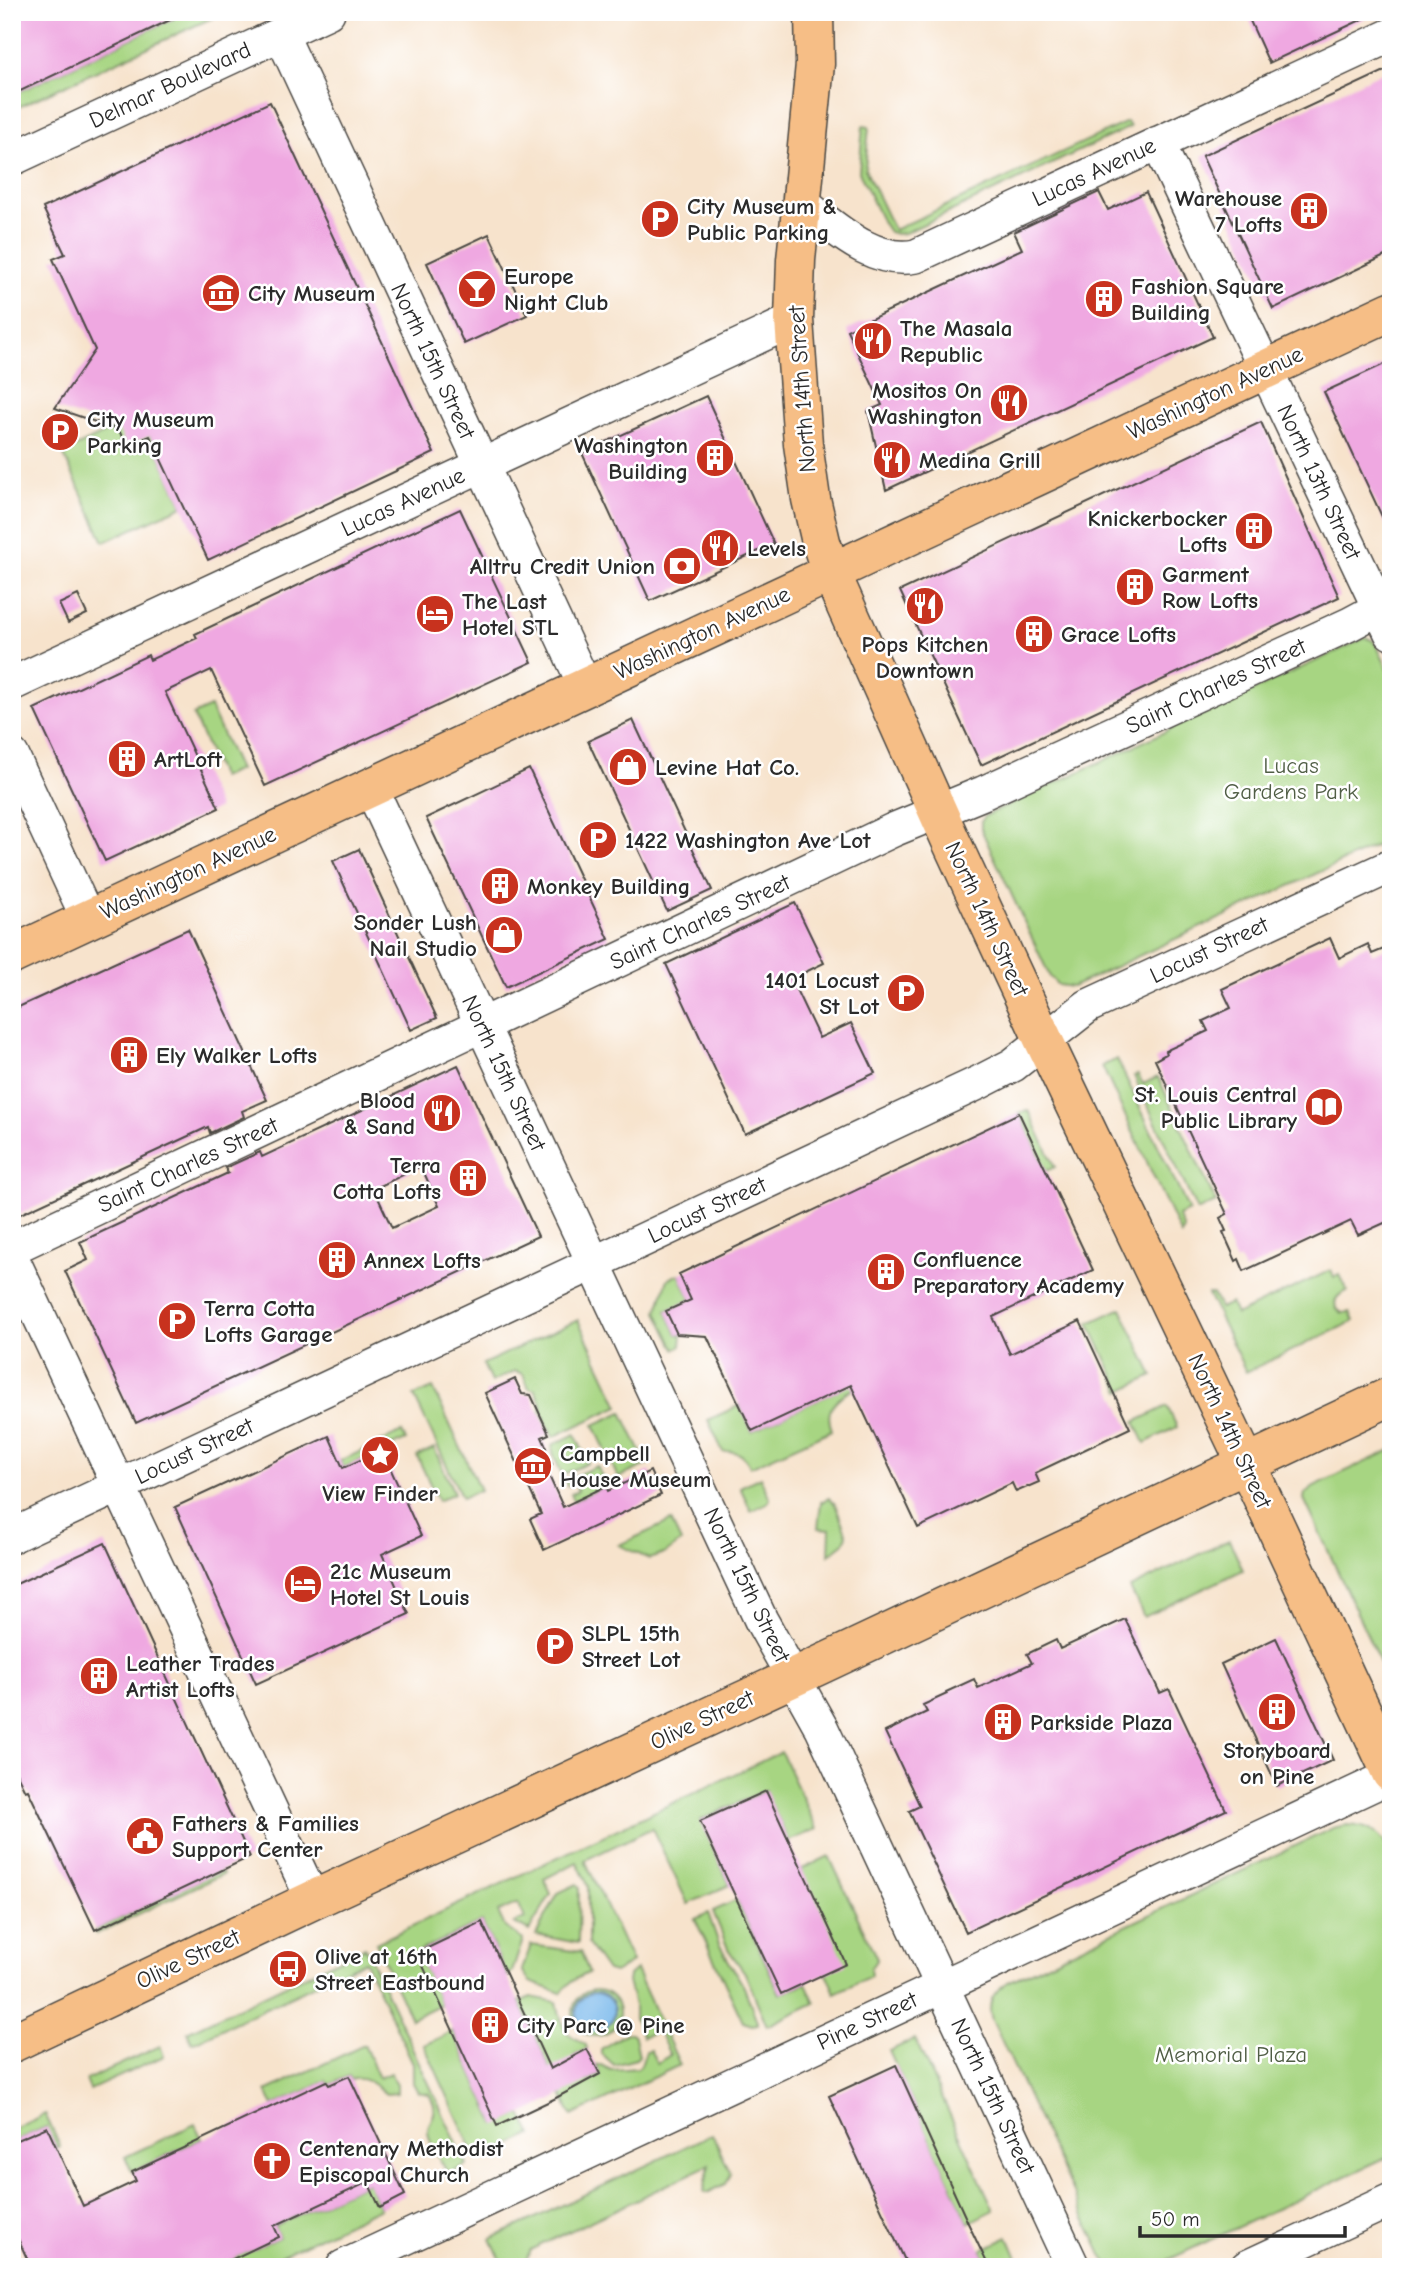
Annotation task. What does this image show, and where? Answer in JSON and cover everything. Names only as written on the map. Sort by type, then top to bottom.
[{"type":"main road","name":"North 14th Street","points":[[814,12],[815,64],[796,260],[794,320],[803,444],[811,499],[831,573],[1044,1041],[1391,1774]]},
{"type":"main road","name":"Washington Avenue","points":[[12,955],[1391,311]]},
{"type":"main road","name":"Olive Street","points":[[12,2043],[1391,1396]]},
{"type":"street","name":"Delmar Boulevard","points":[[12,159],[328,12]]},
{"type":"street","name":"North 15th Street","points":[[281,34],[586,688]]},
{"type":"street","name":"Lucas Avenue","points":[[802,203],[869,250],[888,256],[916,256],[1391,35]]},
{"type":"street","name":"North 13th Street","points":[[1158,143],[1387,614]]},
{"type":"street","name":"Lucas Avenue","points":[[12,684],[794,320]]},
{"type":"street","name":"Saint Charles Street","points":[[12,1248],[893,830],[1099,740],[1338,630],[1387,614]]},
{"type":"street","points":[[12,755],[89,919]]},
{"type":"street","name":"North 15th Street","points":[[371,788],[767,1633],[822,1729],[1073,2267]]},
{"type":"street","name":"Locust Street","points":[[12,1536],[980,1082],[1013,1065],[1088,1006],[1391,866]]},
{"type":"street","points":[[12,1258],[313,1900]]},
{"type":"street","name":"Pine Street","points":[[343,2267],[1391,1774]]},
{"type":"street","points":[[1247,2267],[1391,2200]]},
{"type":"green space","points":[[187,12],[225,12],[12,110],[12,95]]},
{"type":"green space","points":[[1127,122],[1130,127],[905,233],[889,232],[859,172],[863,126],[869,127],[865,169],[894,230]]},
{"type":"green space","points":[[141,416],[183,506],[104,542],[63,453]]},
{"type":"green space","name":"Lucas Gardens Park","points":[[1365,638],[1372,640],[1377,646],[1391,676],[1391,839],[1072,987],[1058,985],[1050,977],[981,829],[985,816]]},
{"type":"green space","points":[[210,707],[239,770],[221,778],[193,715]]},
{"type":"green space","points":[[1117,1059],[1189,1211],[1178,1216],[1184,1229],[1181,1235],[1102,1066]]},
{"type":"green space","points":[[1138,1075],[1143,1084],[1158,1077],[1216,1202],[1197,1211],[1134,1076]]},
{"type":"green space","points":[[1029,1111],[1055,1167],[1046,1171],[1019,1113]]},
{"type":"green space","points":[[1331,1270],[1334,1277],[1339,1275],[1347,1291],[1336,1299],[1336,1308],[1342,1313],[1350,1312],[1354,1321],[1246,1372],[1208,1294],[1213,1294],[1220,1308],[1231,1303],[1236,1315]]},
{"type":"green space","points":[[679,1274],[691,1300],[666,1311],[677,1334],[682,1335],[681,1346],[675,1349],[657,1312],[668,1279]]},
{"type":"green space","points":[[1121,1308],[1153,1376],[1121,1391],[1089,1323]]},
{"type":"green space","points":[[578,1320],[619,1406],[553,1437],[535,1390],[529,1388],[523,1374],[515,1371],[491,1382],[483,1364]]},
{"type":"green space","points":[[853,1383],[856,1388],[838,1399],[831,1409],[829,1415],[832,1430],[750,1467],[740,1454],[723,1452],[708,1420],[740,1405],[752,1431]]},
{"type":"green space","points":[[433,1388],[480,1490],[462,1498],[414,1396]]},
{"type":"green space","points":[[1167,1406],[1177,1427],[1145,1443],[1135,1422]]},
{"type":"green space","points":[[622,1412],[647,1465],[618,1478],[594,1425]]},
{"type":"green space","points":[[402,1432],[406,1440],[343,1468],[340,1461]]},
{"type":"green space","points":[[575,1434],[588,1463],[562,1475],[552,1445]]},
{"type":"green space","points":[[434,1448],[454,1493],[438,1501],[417,1456]]},
{"type":"green space","points":[[1391,1450],[1391,1686],[1304,1499],[1305,1493],[1314,1486]]},
{"type":"green space","points":[[597,1466],[606,1486],[574,1501],[571,1494],[578,1491],[574,1483],[567,1486],[564,1480]]},
{"type":"green space","points":[[760,1477],[770,1499],[751,1511],[740,1487]]},
{"type":"green space","points":[[829,1498],[835,1504],[847,1535],[843,1544],[829,1555],[830,1529],[818,1528],[821,1502]]},
{"type":"green space","points":[[671,1521],[681,1542],[664,1554],[649,1559],[619,1545]]},
{"type":"green space","points":[[1229,1540],[1243,1570],[1144,1617],[1130,1588]]},
{"type":"green space","points":[[781,1752],[817,1829],[789,1841],[765,1791],[700,1820],[730,1885],[688,1904],[652,1828],[585,1860],[632,1962],[614,1973],[607,1971],[588,1944],[588,1885],[577,1862],[544,1879],[551,1894],[529,1931],[514,1923],[525,1918],[518,1903],[498,1912],[505,1927],[523,1940],[512,1972],[507,1976],[482,1922],[417,1952],[441,2004],[411,2019],[376,1943]]},
{"type":"green space","name":"Memorial Plaza","points":[[1346,1825],[1373,1831],[1391,1852],[1391,2155],[1153,2267],[1110,2267],[992,2020],[992,1998],[1008,1982],[1333,1828]]},
{"type":"green space","points":[[829,1856],[877,1959],[870,1969],[871,1976],[835,1993],[826,1973],[802,1869]]},
{"type":"green space","points":[[221,1870],[223,1874],[96,1934],[95,1930]]},
{"type":"green space","points":[[577,1884],[578,1943],[536,1935],[558,1893]]},
{"type":"green space","points":[[737,1900],[780,1994],[806,1983],[815,2003],[767,2026],[745,1973],[728,1949],[713,1911]]},
{"type":"green space","points":[[708,1913],[719,1944],[744,1987],[758,2024],[743,2022],[695,1919]]},
{"type":"green space","points":[[531,1945],[581,1952],[589,1973],[573,1981],[561,1993],[530,1982],[522,1970]]},
{"type":"green space","points":[[365,1947],[467,2165],[448,2174],[429,2137],[434,2112],[433,2102],[429,2094],[418,2092],[413,2083],[413,2063],[365,1961],[192,2043],[187,2032]]},
{"type":"green space","points":[[636,1970],[680,2065],[572,2116],[519,2002],[531,1997],[557,2002],[564,2029],[586,2045],[587,2049],[574,2056],[587,2081],[600,2074],[596,2065],[611,2070],[638,2068],[646,2051],[650,2050],[657,2063],[670,2055],[658,2030],[643,2037],[634,2018],[634,2005],[628,1982],[629,1976]]},
{"type":"green space","points":[[596,1990],[613,1996],[619,2013],[613,2030],[596,2036],[579,2030],[573,2013],[579,1996]]},
{"type":"green space","points":[[453,2031],[496,2125],[521,2114],[532,2135],[477,2160],[424,2045]]},
{"type":"green space","points":[[626,2033],[635,2037],[639,2056],[614,2065],[601,2053],[601,2049]]},
{"type":"green space","points":[[915,2039],[994,2210],[968,2223],[889,2051]]},
{"type":"green space","points":[[364,2045],[379,2078],[390,2073],[397,2085],[397,2093],[386,2094],[370,2082],[351,2080],[349,2076],[329,2085],[326,2081],[273,2106],[266,2091]]},
{"type":"green space","points":[[160,2046],[164,2056],[90,2090],[86,2080]]},
{"type":"green space","points":[[45,2114],[60,2146],[57,2148],[46,2127],[12,2142],[12,2130]]},
{"type":"green space","points":[[195,2124],[202,2139],[132,2172],[125,2157]]},
{"type":"green space","points":[[712,2134],[731,2174],[726,2184],[707,2193],[704,2191],[709,2165],[530,2250],[524,2267],[504,2267],[491,2239]]},
{"type":"green space","points":[[368,2182],[380,2208],[257,2267],[227,2267],[225,2262],[279,2237],[274,2226]]},
{"type":"green space","points":[[1008,2237],[1021,2267],[989,2267],[981,2250]]},
{"type":"water","points":[[595,1993],[608,1999],[614,2012],[608,2025],[595,2031],[582,2025],[576,2012],[582,1999]]},
{"type":"building","points":[[12,12],[187,12],[12,95]]},
{"type":"building","points":[[1246,12],[1378,12],[1269,63]]},
{"type":"building","name":"Warehouse 7 Lofts","points":[[1391,68],[1391,253],[1273,309],[1202,156]]},
{"type":"building","name":"City Museum","points":[[270,102],[434,453],[208,560],[150,436],[126,446],[119,430],[55,408],[95,350],[53,259],[65,254],[43,208]]},
{"type":"building","points":[[1099,192],[1108,210],[1146,192],[1213,337],[886,490],[868,411],[882,405],[847,330],[1022,249],[1014,232]]},
{"type":"building","name":"Europe Night Club","points":[[489,234],[527,315],[464,344],[427,263]]},
{"type":"building","points":[[1391,361],[1391,536],[1324,392]]},
{"type":"building","points":[[706,396],[774,544],[650,601],[582,453]]},
{"type":"building","points":[[1261,422],[1339,597],[981,765],[900,591]]},
{"type":"building","points":[[460,509],[532,662],[265,786],[211,670],[165,692],[219,808],[105,861],[34,709],[148,655],[150,660],[197,638],[195,634]]},
{"type":"building","points":[[78,595],[87,614],[68,623],[59,604]]},
{"type":"building","points":[[633,720],[712,890],[667,911],[588,741]]},
{"type":"building","name":"Monkey Building","points":[[529,769],[609,939],[506,987],[426,818]]},
{"type":"building","points":[[359,849],[437,1018],[411,1030],[333,861]]},
{"type":"building","points":[[795,903],[824,963],[791,979],[819,1038],[851,1023],[875,1073],[745,1134],[666,964]]},
{"type":"building","name":"Ely Walker Lofts","points":[[188,929],[267,1100],[242,1111],[244,1117],[210,1133],[208,1127],[12,1218],[12,1010]]},
{"type":"building","name":"St. Louis Central Public Library","points":[[1330,938],[1339,958],[1368,944],[1372,954],[1391,946],[1391,1220],[1358,1235],[1351,1221],[1244,1271],[1239,1259],[1236,1261],[1223,1232],[1226,1231],[1220,1218],[1227,1214],[1155,1060],[1166,1054],[1165,1051],[1208,1031],[1203,1021],[1231,1008],[1222,989]]},
{"type":"building","points":[[458,1065],[538,1236],[136,1423],[65,1271],[88,1260],[80,1242],[228,1173],[225,1168],[260,1152],[262,1157]],"holes":[[[421,1166],[439,1206],[392,1228],[374,1189]]]},
{"type":"building","name":"Confluence Preparatory Academy","points":[[1019,1113],[1093,1270],[993,1317],[1010,1354],[1080,1321],[1130,1428],[1035,1473],[1039,1482],[1016,1492],[1012,1483],[918,1528],[851,1385],[752,1431],[707,1336],[677,1334],[666,1311],[691,1300],[679,1274]]},
{"type":"building","name":"Campbell House Museum","points":[[515,1379],[522,1394],[531,1395],[549,1434],[542,1437],[552,1464],[545,1467],[563,1507],[606,1486],[608,1491],[650,1471],[661,1495],[544,1550],[530,1519],[541,1514],[485,1393]]},
{"type":"building","name":"21c Museum Hotel St Louis","points":[[329,1436],[343,1468],[382,1450],[421,1536],[382,1554],[409,1614],[256,1684],[175,1507]]},
{"type":"building","points":[[105,1543],[250,1857],[95,1930],[28,1790],[25,1791],[12,1764],[12,1586]]},
{"type":"building","points":[[1125,1619],[1160,1693],[1169,1689],[1226,1810],[966,1932],[909,1811],[920,1806],[885,1732],[927,1712],[923,1705],[947,1694],[946,1692],[974,1679],[978,1688],[1032,1663],[1027,1654],[1056,1640],[1060,1649]]},
{"type":"building","name":"Storyboard on Pine","points":[[1276,1638],[1333,1760],[1277,1786],[1221,1664]]},
{"type":"building","points":[[766,1791],[846,1964],[781,1994],[700,1821]]},
{"type":"building","name":"City Parc @ Pine","points":[[482,1922],[550,2069],[587,2049],[600,2074],[497,2126],[417,1953]]},
{"type":"building","points":[[896,2065],[989,2267],[908,2267],[829,2096]]},
{"type":"building","name":"Centenary Methodist Episcopal Church","points":[[349,2076],[405,2195],[380,2208],[368,2182],[274,2226],[279,2237],[216,2267],[31,2267],[12,2226],[12,2142],[47,2127],[83,2206],[136,2181],[132,2172],[326,2081],[329,2085]]},
{"type":"place","name":"Warehouse 7 Lofts","points":[[1309,211]]},
{"type":"place","name":"City Museum & Public Parking","points":[[660,219]]},
{"type":"place","name":"Europe Night Club","points":[[477,289]]},
{"type":"place","name":"City Museum","points":[[221,293]]},
{"type":"place","name":"Fashion Square Building","points":[[1104,299]]},
{"type":"place","name":"The Masala Republic","points":[[873,341]]},
{"type":"place","name":"Mositos On Washington","points":[[1009,403]]},
{"type":"place","name":"City Museum Parking","points":[[60,432]]},
{"type":"place","name":"Washington Building","points":[[715,458]]},
{"type":"place","name":"Medina Grill","points":[[892,460]]},
{"type":"place","name":"Knickerbocker Lofts","points":[[1254,531]]},
{"type":"place","name":"Levels","points":[[720,548]]},
{"type":"place","name":"Alltru Credit Union","points":[[682,566]]},
{"type":"place","name":"Garment Row Lofts","points":[[1135,587]]},
{"type":"place","name":"Pops Kitchen Downtown","points":[[925,606]]},
{"type":"place","name":"The Last Hotel STL","points":[[435,614]]},
{"type":"place","name":"Grace Lofts","points":[[1034,634]]},
{"type":"place","name":"ArtLoft","points":[[127,759]]},
{"type":"place","name":"Levine Hat Co.","points":[[628,767]]},
{"type":"place","name":"1422 Washington Ave Lot","points":[[598,840]]},
{"type":"place","name":"Monkey Building","points":[[500,886]]},
{"type":"place","name":"Sonder Lush Nail Studio","points":[[504,935]]},
{"type":"place","name":"1401 Locust St Lot","points":[[906,993]]},
{"type":"place","name":"Ely Walker Lofts","points":[[129,1055]]},
{"type":"place","name":"St. Louis Central Public Library","points":[[1324,1107]]},
{"type":"place","name":"Blood & Sand","points":[[442,1113]]},
{"type":"place","name":"Terra Cotta Lofts","points":[[468,1178]]},
{"type":"place","name":"Annex Lofts","points":[[337,1260]]},
{"type":"place","name":"Confluence Preparatory Academy","points":[[886,1272]]},
{"type":"place","name":"Terra Cotta Lofts Garage","points":[[177,1321]]},
{"type":"place","name":"View Finder","points":[[380,1455]]},
{"type":"place","name":"Campbell House Museum","points":[[533,1466]]},
{"type":"place","name":"21c Museum Hotel St Louis","points":[[303,1584]]},
{"type":"place","name":"SLPL 15th Street Lot","points":[[555,1646]]},
{"type":"place","name":"Leather Trades Artist Lofts","points":[[99,1676]]},
{"type":"place","name":"Storyboard on Pine","points":[[1277,1712]]},
{"type":"place","name":"Parkside Plaza","points":[[1003,1722]]},
{"type":"place","name":"Fathers & Families Support Center","points":[[145,1836]]},
{"type":"place","name":"Olive at 16th Street Eastbound","points":[[288,1969]]},
{"type":"place","name":"City Parc @ Pine","points":[[490,2025]]},
{"type":"place","name":"Centenary Methodist Episcopal Church","points":[[272,2161]]}]
